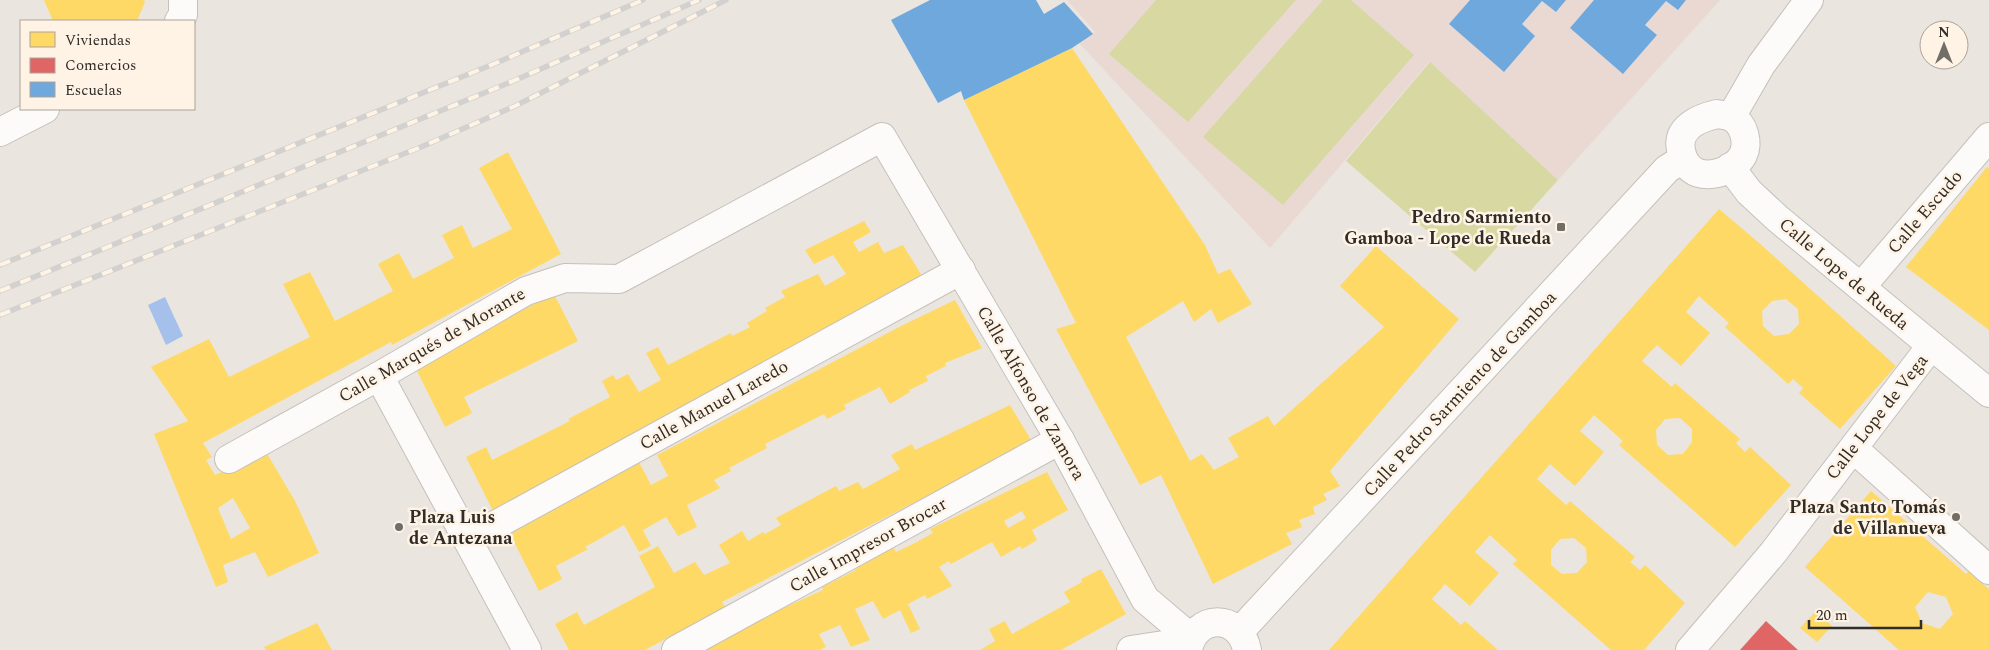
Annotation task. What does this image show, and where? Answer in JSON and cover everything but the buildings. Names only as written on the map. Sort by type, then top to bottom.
[{"type":"street","points":[[180,20],[183,15],[183,0]]},
{"type":"street","points":[[1732,117],[1761,65],[1809,0]]},
{"type":"street","points":[[0,132],[43,110]]},
{"type":"street","points":[[1717,114],[1732,117],[1743,130],[1746,145],[1742,157],[1730,167],[1716,174],[1703,174],[1690,169],[1683,159],[1680,146],[1681,136],[1689,125],[1703,117],[1717,114]]},
{"type":"street","name":"Calle Alfonso de Zamora","points":[[882,137],[1060,440],[1144,599],[1190,643]]},
{"type":"street","name":"Calle Marqués de Morante","points":[[229,459],[379,376],[526,290],[565,278],[619,279],[882,137]]},
{"type":"street","name":"Calle Escudo","points":[[1861,287],[1989,137]]},
{"type":"street","name":"Calle Pedro Sarmiento de Gamboa","points":[[1243,641],[1667,169],[1683,159]]},
{"type":"street","name":"Calle Lope de Rueda","points":[[1730,167],[1749,192],[1777,218],[1989,393]]},
{"type":"street","name":"Calle Manuel Laredo","points":[[468,540],[960,270]]},
{"type":"street","name":"Calle Lope de Vega","points":[[1690,650],[1773,554],[1931,346]]},
{"type":"street","points":[[379,376],[527,650]]},
{"type":"street","name":"Calle Impresor Brocar","points":[[676,650],[1060,440]]},
{"type":"street","points":[[1854,449],[1989,570]]},
{"type":"street","points":[[1131,650],[1190,643],[1196,631],[1202,626],[1218,622],[1233,626],[1243,641]]},
{"type":"shaded area","points":[[1067,0],[1720,0],[1558,180],[1429,62],[1270,248],[1079,43],[1095,32]]},
{"type":"green space","points":[[1156,0],[1296,0],[1188,122],[1109,54]]},
{"type":"green space","points":[[1323,0],[1351,0],[1414,55],[1283,205],[1203,137]]},
{"type":"green space","points":[[1430,62],[1558,180],[1475,272],[1346,161]]},
{"type":"water","points":[[165,297],[183,336],[166,345],[148,305]]},
{"type":"railway","points":[[0,265],[496,63],[643,0]]},
{"type":"railway","points":[[0,291],[506,84],[699,0]]},
{"type":"railway","points":[[0,315],[421,147],[515,106],[726,0]]},
{"type":"place","name":"Pedro Sarmiento Gamboa - Lope de Rueda","points":[[1561,227]]},
{"type":"place","name":"Plaza Santo Tomás de Villanueva","points":[[1956,517]]},
{"type":"place","name":"Plaza Luis de Antezana","points":[[399,527]]}]
